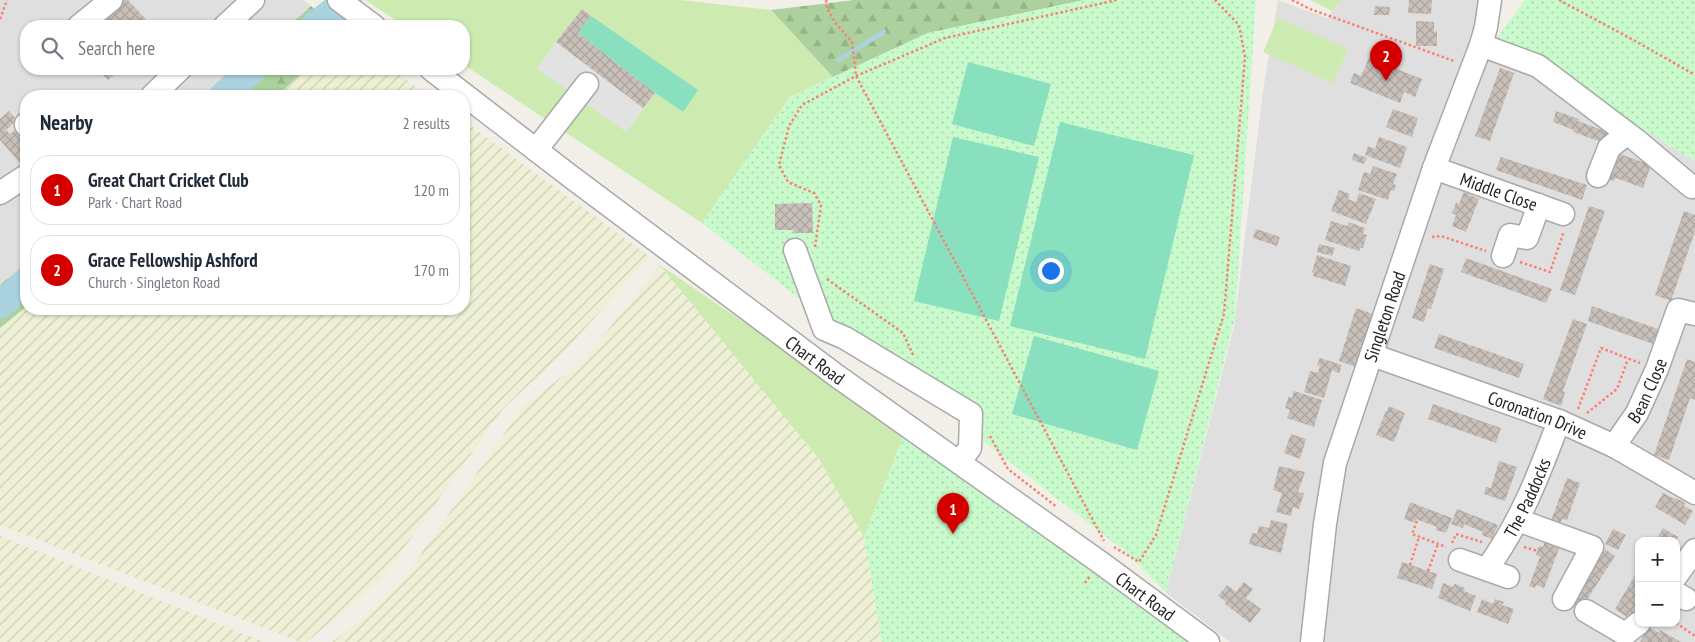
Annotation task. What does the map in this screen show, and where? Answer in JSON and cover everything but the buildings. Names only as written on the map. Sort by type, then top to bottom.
[{"type":"street","points":[[86,20],[111,0]]},
{"type":"street","points":[[231,20],[253,0]]},
{"type":"street","points":[[339,0],[366,20]]},
{"type":"street","name":"Singleton Road","points":[[1312,642],[1325,524],[1335,463],[1434,168],[1480,45],[1486,27],[1490,0]]},
{"type":"street","points":[[1480,45],[1538,66],[1636,140],[1692,187]]},
{"type":"street","points":[[158,90],[174,75]]},
{"type":"street","name":"Chart Road","points":[[439,75],[458,90]]},
{"type":"street","points":[[536,150],[587,84]]},
{"type":"street","name":"Chart Road","points":[[470,99],[837,376],[959,462],[1106,550],[1208,642]]},
{"type":"street","points":[[1598,176],[1609,148],[1626,134]]},
{"type":"street","name":"Middle Close","points":[[1434,168],[1563,214]]},
{"type":"street","points":[[0,193],[20,180]]},
{"type":"street","points":[[1503,256],[1510,235],[1527,238],[1539,205]]},
{"type":"street","points":[[804,251],[824,329],[845,338],[971,414],[970,448],[959,462]]},
{"type":"street","name":"Bean Close","points":[[1614,446],[1637,413],[1656,369],[1683,322]]},
{"type":"street","name":"Coronation Drive","points":[[1372,355],[1569,420],[1695,493]]},
{"type":"street","name":"The Paddocks","points":[[1460,560],[1497,573],[1501,549],[1518,520],[1569,420]]},
{"type":"street","points":[[1518,520],[1592,547],[1564,599]]},
{"type":"street","points":[[1680,571],[1695,550]]},
{"type":"street","points":[[1586,611],[1625,634],[1635,626]]},
{"type":"path","points":[[0,19],[7,0]]},
{"type":"path","points":[[826,0],[827,8],[834,21],[852,42],[856,76],[1106,550]]},
{"type":"path","points":[[804,251],[821,205],[814,193],[788,182],[779,165],[789,126],[802,106],[856,76],[946,38],[1117,0]]},
{"type":"path","points":[[1095,537],[1106,550],[1139,562],[1156,535],[1224,314],[1245,57],[1239,25],[1215,0]]},
{"type":"path","points":[[1292,0],[1318,12],[1472,67]]},
{"type":"path","points":[[1559,0],[1695,75]]},
{"type":"path","points":[[823,276],[902,333],[914,356],[921,361]]},
{"type":"path","points":[[1569,420],[1601,348],[1656,369]]},
{"type":"path","points":[[1569,420],[1584,416],[1617,389],[1628,358]]},
{"type":"path","points":[[989,435],[1008,469],[1059,508]]},
{"type":"path","points":[[1417,521],[1412,534],[1450,549],[1456,534],[1501,549]]},
{"type":"path","points":[[1410,565],[1419,537]]},
{"type":"path","points":[[1428,571],[1438,544]]},
{"type":"path","points":[[1680,626],[1695,636]]},
{"type":"shaded area","points":[[0,0],[304,0],[311,6],[296,20],[20,20],[20,75],[236,75],[219,90],[20,90],[20,269],[0,285]]},
{"type":"shaded area","points":[[1278,0],[1327,18],[1341,0],[1486,0],[1495,40],[1583,91],[1684,155],[1695,160],[1695,642],[1230,642],[1166,593],[1234,327],[1262,98]]},
{"type":"shaded area","points":[[556,42],[643,108],[626,132],[537,69]]},
{"type":"green space","points":[[365,0],[680,0],[771,10],[833,77],[790,97],[702,223],[470,69],[470,20],[396,20]],"holes":[[[582,9],[591,16],[683,112],[655,93],[626,132],[556,42]]]},
{"type":"green space","points":[[854,0],[1084,0],[928,33],[833,77],[771,10]]},
{"type":"green space","points":[[1084,0],[1256,0],[1235,318],[1166,593],[1127,553],[702,223],[790,97],[928,33]]},
{"type":"green space","points":[[1310,0],[1341,0],[1332,11]]},
{"type":"green space","points":[[1525,0],[1695,0],[1695,160],[1684,155],[1583,91],[1495,40]]},
{"type":"green space","points":[[311,6],[328,20],[296,20]]},
{"type":"green space","points":[[591,16],[698,90],[683,112],[655,93],[578,33]]},
{"type":"green space","points":[[1278,18],[1348,49],[1333,83],[1263,52]]},
{"type":"green space","points":[[968,62],[1051,84],[1034,146],[952,124]]},
{"type":"green space","points":[[236,75],[300,75],[283,90],[219,90]]},
{"type":"green space","points":[[300,75],[400,75],[421,90],[283,90]]},
{"type":"green space","points":[[1060,122],[1194,155],[1145,359],[1010,326]]},
{"type":"green space","points":[[470,125],[649,256],[566,350],[503,409],[382,579],[307,642],[300,642],[0,525],[0,328],[20,312],[20,315],[470,315]]},
{"type":"green space","points":[[953,137],[1039,157],[999,321],[914,301]]},
{"type":"green space","points":[[660,265],[819,459],[864,537],[882,642],[332,642],[401,583],[524,405],[583,361]]},
{"type":"green space","points":[[660,265],[905,432],[864,537],[819,459]]},
{"type":"green space","points":[[20,269],[20,312],[0,328],[0,285]]},
{"type":"green space","points":[[1034,336],[1159,371],[1137,450],[1012,414]]},
{"type":"green space","points":[[905,432],[1187,642],[882,642],[864,537]]},
{"type":"green space","points":[[0,536],[264,642],[0,642]]},
{"type":"waterway","points":[[322,20],[348,0]]},
{"type":"waterway","points":[[838,60],[884,32]]},
{"type":"waterway","points":[[230,90],[246,75]]},
{"type":"waterway","points":[[0,305],[20,287]]},
{"type":"place","name":"Grace Fellowship Ashford","points":[[1386,81]]},
{"type":"place","name":"Great Chart Cricket Club","points":[[953,534]]}]
